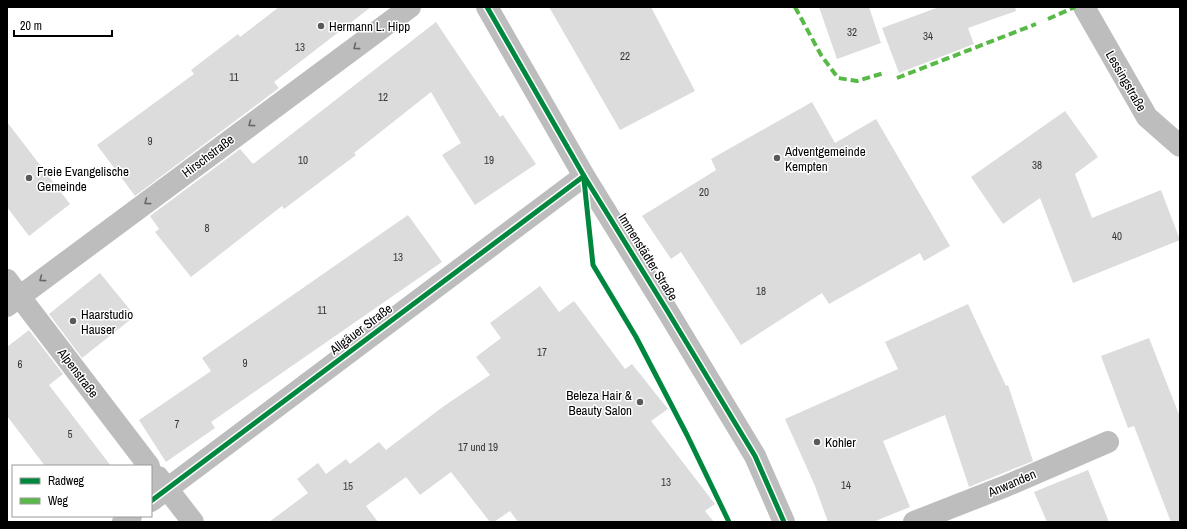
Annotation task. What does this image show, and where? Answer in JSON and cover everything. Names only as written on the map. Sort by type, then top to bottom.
[{"type":"street","name":"Hirschstraße","points":[[11,294],[410,7]]},
{"type":"street","name":"Immenstädter Straße","points":[[487,7],[584,176],[755,456],[784,522]]},
{"type":"street","name":"Lessingstraße","points":[[1084,7],[1147,117],[1180,146]]},
{"type":"street","name":"Allgäuer Straße","points":[[159,495],[584,176]]},
{"type":"street","name":"Alpenstraße","points":[[11,294],[148,465]]},
{"type":"street","name":"Anwanden","points":[[914,522],[1006,486],[1108,442]]},
{"type":"street","name":"Alpenstraße","points":[[152,473],[159,495],[193,522]]},
{"type":"building","points":[[279,7],[371,7],[274,82],[279,88],[135,196],[97,145],[194,74],[191,70],[238,34],[240,37]]},
{"type":"building","points":[[549,7],[651,7],[695,91],[620,130]]},
{"type":"building","points":[[819,7],[869,7],[881,43],[837,59]]},
{"type":"building","points":[[939,7],[1015,7],[1016,11],[968,28],[974,44],[899,73],[882,28]]},
{"type":"building","points":[[436,22],[500,117],[503,115],[536,164],[475,205],[442,155],[461,143],[431,92],[354,153],[356,155],[284,209],[282,206],[191,277],[155,232],[159,229],[150,216],[240,149],[253,164]]},
{"type":"building","points":[[812,102],[835,143],[876,119],[950,246],[924,261],[920,253],[829,304],[822,293],[741,345],[681,252],[671,259],[642,216],[716,170],[711,159]]},
{"type":"building","points":[[1065,111],[1098,157],[1075,174],[1092,218],[1161,190],[1180,240],[1073,283],[1040,198],[1003,224],[971,177]]},
{"type":"building","name":"Freie Evangelische Gemeinde","points":[[7,122],[70,204],[29,236],[7,207]]},
{"type":"building","points":[[408,215],[442,262],[211,422],[215,428],[166,462],[139,420],[211,371],[202,358]]},
{"type":"building","points":[[100,273],[135,316],[82,358],[49,314]]},
{"type":"building","points":[[540,286],[559,312],[574,301],[625,369],[632,364],[668,409],[651,421],[715,504],[705,511],[714,522],[518,522],[510,511],[494,522],[490,522],[451,472],[420,495],[406,477],[366,506],[378,522],[269,522],[308,493],[297,479],[318,463],[326,474],[346,459],[350,464],[379,442],[386,450],[444,406],[490,375],[476,357],[501,338],[490,323]]},
{"type":"building","points":[[968,304],[1006,386],[1008,385],[1033,461],[969,487],[945,415],[883,441],[910,507],[873,522],[828,522],[815,486],[785,419],[898,369],[885,342]]},
{"type":"building","points":[[29,330],[63,374],[49,385],[110,465],[44,465],[7,416],[7,347]]},
{"type":"building","points":[[1149,338],[1180,417],[1180,522],[1171,522],[1134,426],[1128,428],[1101,356]]},
{"type":"building","points":[[1088,470],[1109,522],[1047,522],[1034,492]]},
{"type":"marked path","points":[[795,7],[821,55],[838,78],[857,81],[884,73]]},
{"type":"marked path","points":[[1048,19],[1075,7]]},
{"type":"marked path","points":[[897,78],[1036,24]]},
{"type":"cycle path","points":[[487,7],[584,176],[755,456],[784,522]]},
{"type":"cycle path","points":[[152,500],[584,176]]},
{"type":"cycle path","points":[[584,180],[593,265],[636,337],[687,435],[729,522]]},
{"type":"place","name":"Hermann L. Hipp","points":[[321,26]]},
{"type":"place","name":"Adventgemeinde Kempten","points":[[777,158]]},
{"type":"place","name":"Freie Evangelische Gemeinde","points":[[29,178]]},
{"type":"place","name":"Haarstudio Hauser","points":[[73,321]]},
{"type":"place","name":"Beleza Hair & Beauty Salon","points":[[640,402]]},
{"type":"place","name":"Kohler","points":[[817,442]]}]
